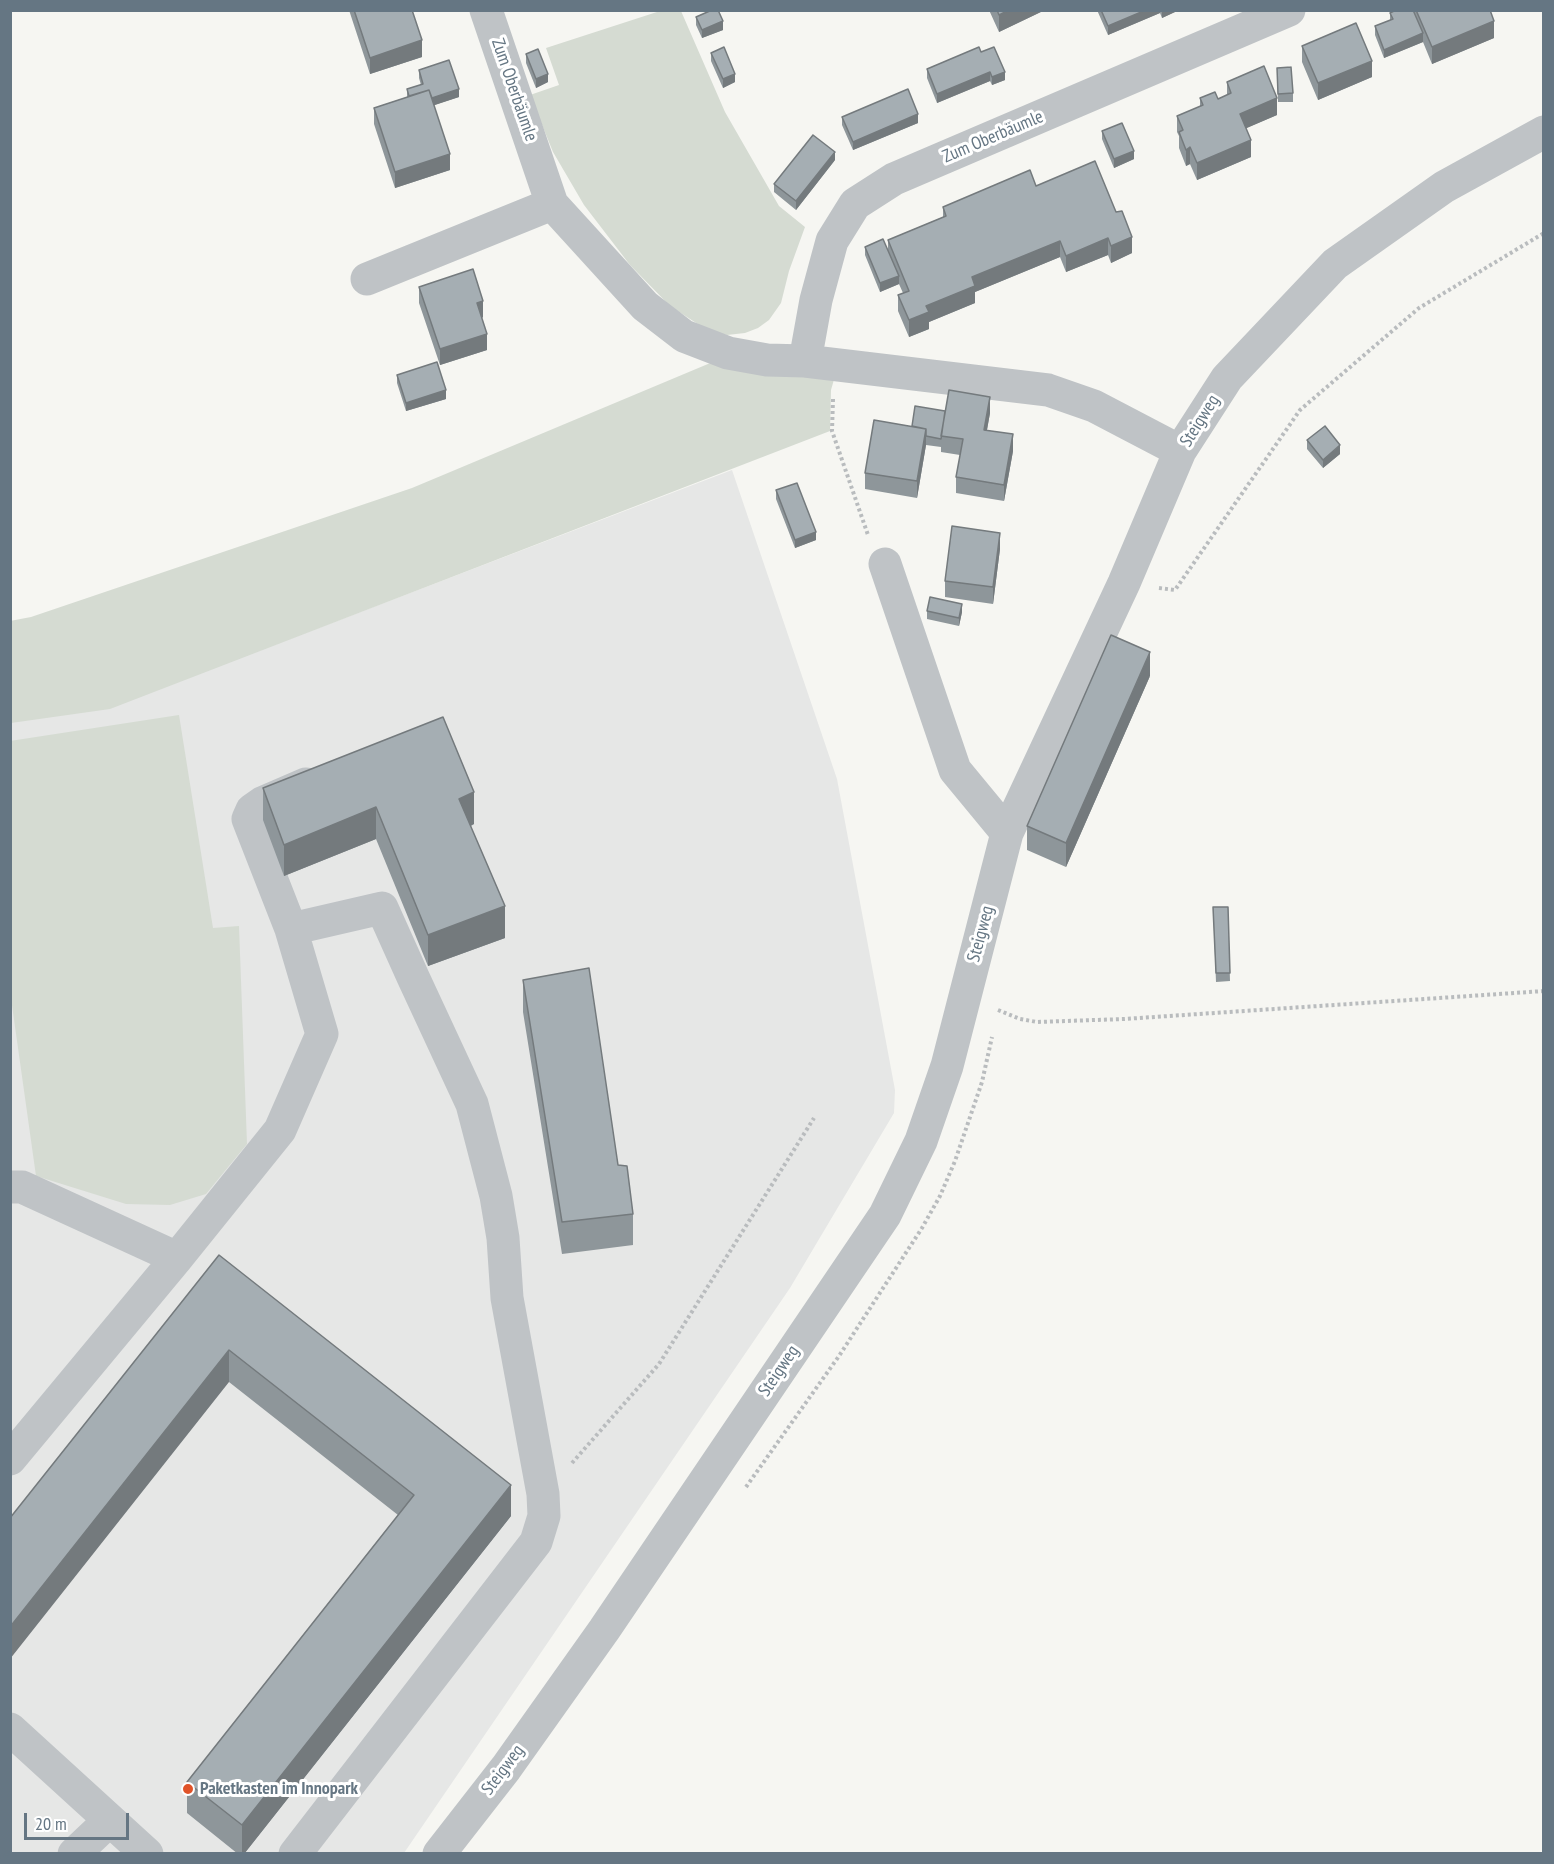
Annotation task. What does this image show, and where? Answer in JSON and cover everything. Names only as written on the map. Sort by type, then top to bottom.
[{"type":"street","name":"Zum Oberbäumle","points":[[486,10],[552,204],[645,306],[684,336],[728,353],[767,360],[805,361],[1048,390],[1094,406],[1180,451]]},
{"type":"street","name":"Zum Oberbäumle","points":[[805,361],[816,300],[832,241],[855,204],[894,179],[1289,10]]},
{"type":"street","name":"Steigweg","points":[[439,1854],[506,1768],[604,1630],[885,1215],[921,1141],[947,1066],[1007,833],[1124,583],[1180,451],[1227,378],[1335,264],[1444,187],[1544,132]]},
{"type":"street","points":[[367,279],[552,204]]},
{"type":"street","points":[[885,564],[955,770],[1007,833]]},
{"type":"street","points":[[10,1459],[280,1130],[322,1034],[291,929],[248,819],[252,810],[262,802],[333,773]]},
{"type":"street","points":[[291,929],[382,908],[472,1104],[496,1196],[503,1238],[507,1298],[543,1494],[544,1516],[536,1542],[295,1854]]},
{"type":"street","points":[[10,1187],[22,1187],[177,1258]]},
{"type":"street","points":[[10,1729],[147,1854]]},
{"type":"street","points":[[74,1854],[110,1820]]},
{"type":"path","points":[[1124,583],[1175,590],[1300,410],[1419,308],[1544,233]]},
{"type":"path","points":[[833,391],[832,430],[874,553],[885,564]]},
{"type":"path","points":[[966,992],[996,1010],[1020,1019],[1037,1022],[1294,1009],[1544,991]]},
{"type":"path","points":[[543,1494],[591,1443],[658,1364],[814,1118]]},
{"type":"shaded area","points":[[660,11],[681,11],[725,112],[779,206],[805,227],[789,271],[781,303],[769,320],[745,333],[727,335],[707,330],[670,306],[630,265],[584,205],[553,152],[530,95],[559,85],[546,48]]},
{"type":"shaded area","points":[[727,356],[837,369],[831,390],[830,431],[110,709],[11,723],[10,621],[31,617],[412,488]]},
{"type":"shaded area","points":[[732,470],[837,779],[895,1090],[894,1113],[790,1288],[404,1853],[11,1853],[10,722],[109,708]]},
{"type":"shaded area","points":[[179,715],[213,928],[239,926],[247,1144],[206,1194],[170,1205],[126,1204],[36,1176],[10,991],[10,741]]},
{"type":"building","points":[[354,10],[412,10],[422,40],[370,58]]},
{"type":"building","points":[[712,10],[718,10],[723,21],[702,30],[696,17]]},
{"type":"building","points":[[997,10],[1009,10],[999,15]]},
{"type":"building","points":[[1101,10],[1146,10],[1108,26]]},
{"type":"building","points":[[1396,10],[1413,10],[1423,33],[1384,50],[1375,26],[1393,19],[1390,13]]},
{"type":"building","points":[[1416,10],[1490,10],[1494,21],[1432,47]]},
{"type":"building","points":[[1356,23],[1372,61],[1318,83],[1302,46]]},
{"type":"building","points":[[724,47],[735,74],[723,79],[711,53]]},
{"type":"building","points":[[979,47],[981,52],[994,47],[1005,72],[992,77],[990,72],[937,94],[927,69]]},
{"type":"building","points":[[538,49],[548,74],[536,79],[526,54]]},
{"type":"building","points":[[449,60],[459,89],[432,98],[429,90],[409,96],[407,89],[423,84],[419,70]]},
{"type":"building","points":[[1264,66],[1277,98],[1240,114],[1251,140],[1197,163],[1190,147],[1186,150],[1179,132],[1183,130],[1177,116],[1203,105],[1200,98],[1215,92],[1218,99],[1231,93],[1227,82]]},
{"type":"building","points":[[1291,67],[1293,93],[1278,94],[1277,68]]},
{"type":"building","points":[[908,89],[918,114],[853,142],[842,117]]},
{"type":"building","points":[[429,90],[450,154],[395,172],[374,108]]},
{"type":"building","points":[[1122,123],[1134,151],[1114,159],[1102,131]]},
{"type":"building","points":[[813,135],[835,152],[796,201],[774,184]]},
{"type":"building","points":[[1095,161],[1116,212],[1122,211],[1132,237],[1111,246],[1108,238],[1066,256],[1060,241],[972,277],[975,286],[926,306],[929,312],[909,320],[898,295],[909,291],[888,240],[946,216],[943,207],[1030,170],[1036,186]]},
{"type":"building","points":[[883,239],[899,276],[880,283],[865,247]]},
{"type":"building","points":[[473,269],[483,301],[477,303],[487,334],[440,349],[419,287]]},
{"type":"building","points":[[437,362],[446,390],[406,403],[397,375]]},
{"type":"building","points":[[949,390],[990,397],[984,430],[1013,434],[1004,485],[956,477],[963,439],[941,436]]},
{"type":"building","points":[[915,406],[945,411],[941,439],[926,436],[926,429],[912,426]]},
{"type":"building","points":[[874,420],[926,429],[917,481],[865,473]]},
{"type":"building","points":[[1325,426],[1340,445],[1323,460],[1307,440]]},
{"type":"building","points":[[797,483],[816,532],[795,540],[776,490]]},
{"type":"building","points":[[952,526],[1000,533],[993,587],[945,581]]},
{"type":"building","points":[[930,597],[962,604],[959,618],[927,611]]},
{"type":"building","points":[[1111,635],[1150,652],[1066,843],[1027,826]]},
{"type":"building","points":[[443,717],[474,792],[459,799],[505,906],[428,935],[376,807],[284,845],[263,788]]},
{"type":"building","points":[[1213,907],[1228,907],[1230,973],[1216,973]]},
{"type":"building","points":[[589,968],[618,1165],[627,1166],[633,1214],[562,1222],[523,980]]},
{"type":"building","points":[[219,1255],[511,1485],[242,1825],[187,1782],[414,1495],[229,1350],[10,1627],[10,1518]]},
{"type":"place","name":"Paketkasten im Innopark","points":[[188,1789]]}]
